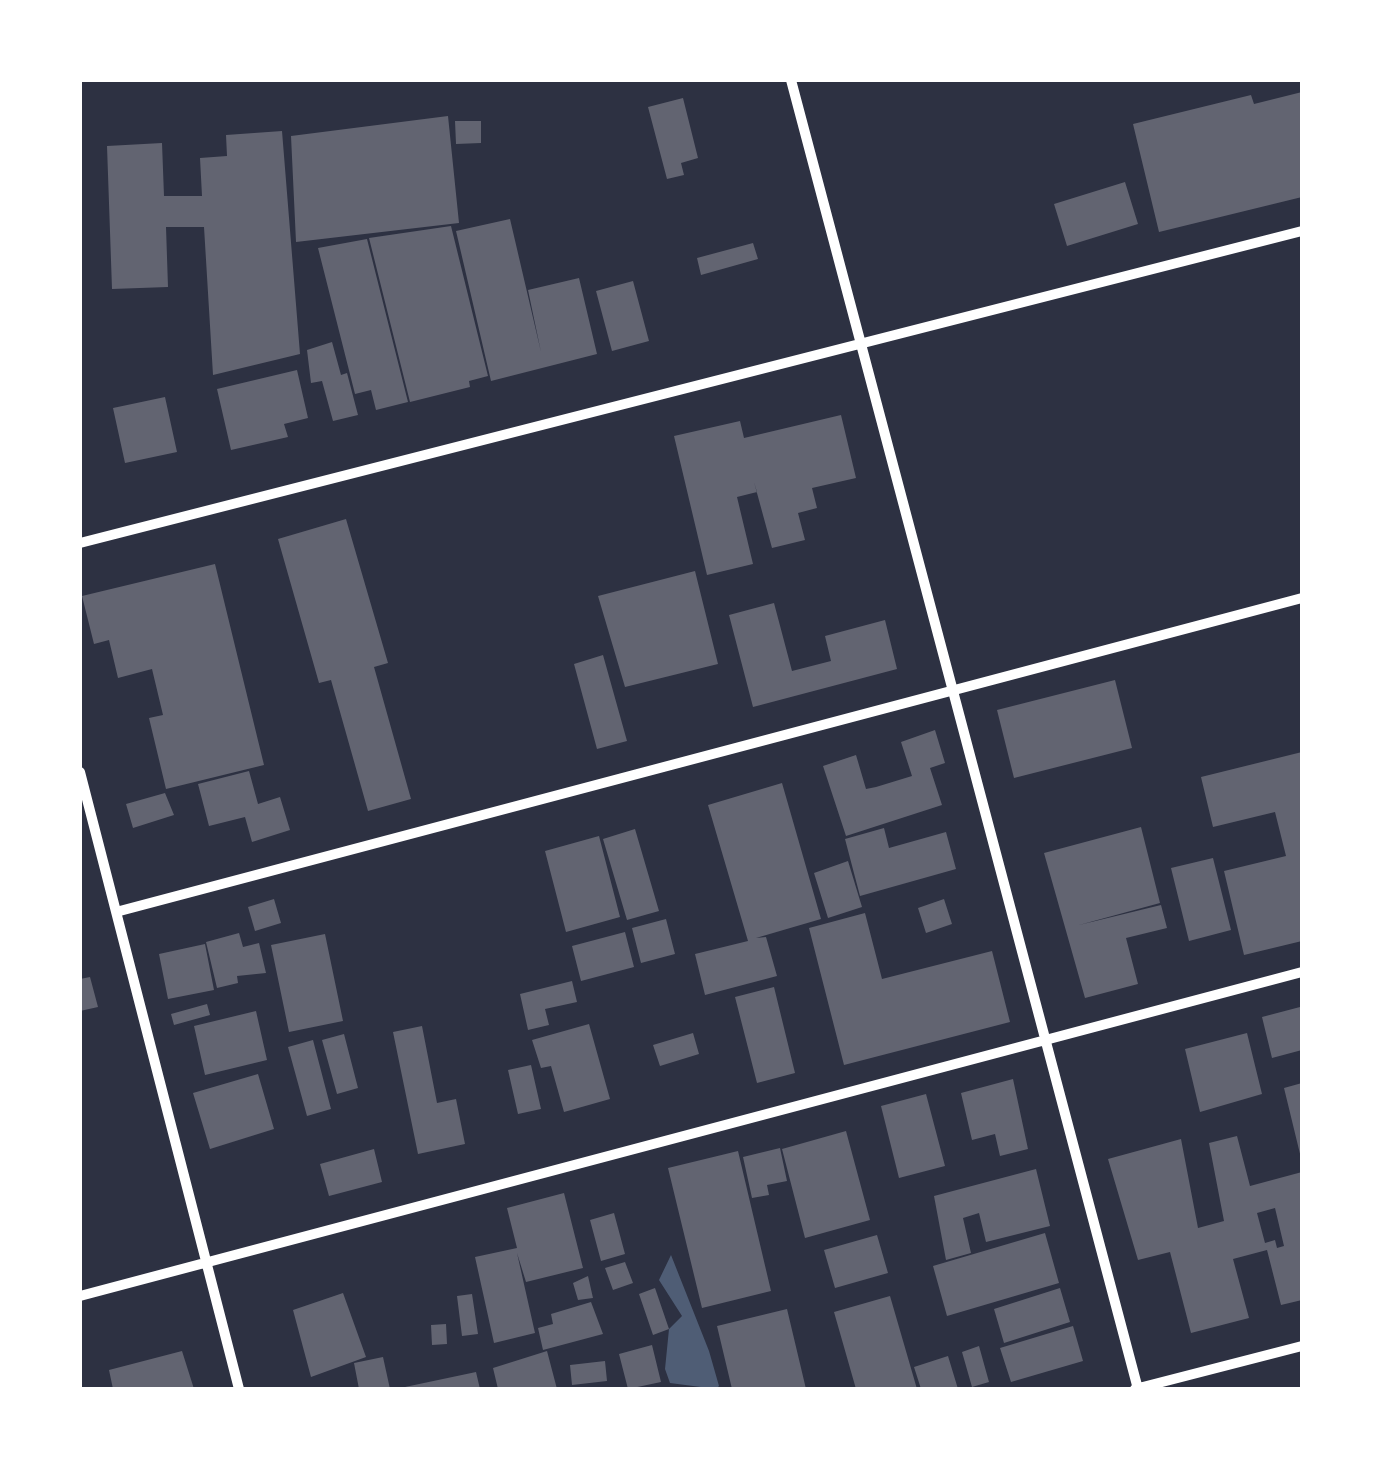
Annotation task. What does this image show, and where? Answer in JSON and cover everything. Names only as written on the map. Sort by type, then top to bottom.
[{"type":"street","points":[[792,80],[1136,1389],[1302,1346]]},
{"type":"street","points":[[80,543],[1302,231]]},
{"type":"street","points":[[116,912],[1302,598]]},
{"type":"street","points":[[80,772],[239,1389]]},
{"type":"street","points":[[80,1296],[1302,972]]},
{"type":"water","points":[[671,1255],[709,1351],[719,1386],[716,1389],[670,1383],[665,1369],[669,1329],[682,1316],[659,1280]]},
{"type":"building","points":[[1302,92],[1302,197],[1159,232],[1133,124],[1251,95],[1254,104]]},
{"type":"building","points":[[683,98],[698,158],[681,163],[684,175],[667,179],[648,107]]},
{"type":"building","points":[[448,116],[459,223],[296,242],[291,136]]},
{"type":"building","points":[[455,121],[481,121],[481,143],[456,144]]},
{"type":"building","points":[[282,131],[300,354],[213,375],[204,227],[166,227],[168,287],[112,289],[107,146],[162,143],[164,196],[202,196],[200,158],[227,156],[226,135]]},
{"type":"building","points":[[1125,182],[1138,224],[1067,246],[1054,204]]},
{"type":"building","points":[[510,219],[541,352],[528,290],[579,278],[597,354],[491,381],[456,231]]},
{"type":"building","points":[[451,226],[488,376],[469,381],[470,387],[410,402],[369,238]]},
{"type":"building","points":[[367,239],[408,402],[376,410],[371,390],[355,394],[318,248]]},
{"type":"building","points":[[753,243],[758,259],[701,275],[697,258]]},
{"type":"building","points":[[633,281],[649,341],[612,351],[596,291]]},
{"type":"building","points":[[332,342],[341,375],[347,373],[358,415],[333,421],[322,381],[311,383],[307,350]]},
{"type":"building","points":[[297,370],[308,418],[284,424],[288,437],[231,450],[217,389]]},
{"type":"building","points":[[165,397],[177,452],[125,463],[113,408]]},
{"type":"building","points":[[841,415],[856,478],[812,488],[817,508],[798,513],[805,540],[772,548],[757,492],[737,497],[753,564],[707,575],[674,436],[740,421],[744,438]]},
{"type":"building","points":[[346,519],[388,663],[374,667],[411,799],[368,811],[331,680],[319,683],[278,539]]},
{"type":"building","points":[[215,564],[264,765],[166,789],[149,718],[163,715],[152,669],[118,678],[109,640],[94,644],[82,596]]},
{"type":"building","points":[[695,571],[718,664],[625,687],[598,596]]},
{"type":"building","points":[[774,603],[792,671],[831,661],[825,636],[885,620],[897,669],[753,707],[729,615]]},
{"type":"building","points":[[603,655],[627,741],[597,749],[574,664]]},
{"type":"building","points":[[1115,680],[1132,748],[1014,778],[997,710]]},
{"type":"building","points":[[935,730],[945,763],[930,768],[942,805],[846,836],[823,766],[856,755],[866,789],[912,776],[901,742]]},
{"type":"building","points":[[1302,752],[1302,941],[1244,955],[1224,871],[1286,856],[1275,812],[1213,827],[1201,777]]},
{"type":"building","points":[[249,771],[258,804],[280,797],[290,830],[252,842],[245,817],[209,826],[198,784]]},
{"type":"building","points":[[782,783],[821,919],[756,938],[766,937],[777,976],[705,995],[695,954],[748,941],[708,805]]},
{"type":"building","points":[[165,793],[174,815],[133,828],[126,804]]},
{"type":"building","points":[[1141,827],[1160,903],[1079,925],[1161,905],[1167,928],[1126,938],[1138,984],[1085,998],[1044,853]]},
{"type":"building","points":[[884,828],[889,848],[946,832],[956,869],[860,896],[845,839]]},
{"type":"building","points":[[635,829],[659,911],[627,920],[603,839]]},
{"type":"building","points":[[599,836],[620,917],[566,932],[545,851]]},
{"type":"building","points":[[1213,858],[1231,930],[1189,941],[1171,868]]},
{"type":"building","points":[[848,861],[862,907],[828,918],[814,873]]},
{"type":"building","points":[[274,899],[281,923],[255,931],[248,907]]},
{"type":"building","points":[[944,899],[952,924],[926,933],[918,908]]},
{"type":"building","points":[[865,913],[882,979],[992,951],[1010,1022],[844,1065],[809,928]]},
{"type":"building","points":[[666,919],[675,954],[641,963],[632,928]]},
{"type":"building","points":[[625,932],[634,967],[581,981],[572,946]]},
{"type":"building","points":[[239,933],[243,947],[259,943],[266,973],[237,976],[238,983],[217,988],[206,942]]},
{"type":"building","points":[[325,934],[343,1021],[289,1032],[271,945]]},
{"type":"building","points":[[205,944],[214,990],[168,999],[159,954]]},
{"type":"building","points":[[90,977],[98,1007],[80,1011],[80,979]]},
{"type":"building","points":[[572,981],[577,1002],[545,1009],[549,1025],[528,1030],[520,994]]},
{"type":"building","points":[[774,987],[795,1073],[757,1083],[735,997]]},
{"type":"building","points":[[207,1004],[210,1015],[174,1025],[171,1014]]},
{"type":"building","points":[[1300,1007],[1302,1050],[1272,1058],[1262,1017]]},
{"type":"building","points":[[256,1011],[267,1060],[205,1075],[194,1026]]},
{"type":"building","points":[[589,1024],[610,1099],[564,1112],[551,1066],[541,1068],[532,1040]]},
{"type":"building","points":[[422,1026],[437,1103],[456,1099],[465,1144],[418,1154],[393,1032]]},
{"type":"building","points":[[693,1033],[699,1054],[660,1066],[653,1045]]},
{"type":"building","points":[[1247,1033],[1262,1094],[1200,1112],[1185,1049]]},
{"type":"building","points":[[344,1034],[358,1088],[337,1094],[322,1040]]},
{"type":"building","points":[[313,1040],[331,1109],[307,1116],[288,1047]]},
{"type":"building","points":[[531,1065],[541,1109],[518,1114],[508,1070]]},
{"type":"building","points":[[258,1074],[274,1129],[210,1149],[193,1093]]},
{"type":"building","points":[[1013,1079],[1028,1149],[1000,1156],[995,1134],[972,1140],[961,1093]]},
{"type":"building","points":[[1302,1083],[1302,1157],[1301,1158],[1284,1088]]},
{"type":"building","points":[[926,1094],[945,1166],[899,1178],[881,1106]]},
{"type":"building","points":[[846,1131],[870,1220],[805,1238],[782,1149]]},
{"type":"building","points":[[1237,1136],[1250,1186],[1302,1172],[1302,1300],[1281,1305],[1267,1250],[1233,1259],[1249,1318],[1191,1333],[1170,1252],[1138,1260],[1108,1159],[1181,1139],[1198,1228],[1224,1221],[1209,1143]],"holes":[[[1275,1208],[1284,1246],[1277,1248],[1275,1240],[1265,1243],[1257,1213]]]},
{"type":"building","points":[[780,1148],[787,1181],[767,1185],[769,1195],[752,1198],[743,1157]]},
{"type":"building","points":[[374,1149],[382,1182],[329,1196],[320,1164]]},
{"type":"building","points":[[738,1151],[771,1291],[702,1308],[668,1168]]},
{"type":"building","points":[[1036,1169],[1050,1226],[986,1242],[979,1213],[963,1218],[971,1253],[946,1260],[934,1196]]},
{"type":"building","points":[[564,1193],[583,1268],[526,1282],[517,1253],[535,1333],[494,1343],[475,1257],[517,1248],[507,1208]]},
{"type":"building","points":[[614,1213],[625,1254],[601,1261],[590,1220]]},
{"type":"building","points":[[1045,1233],[1059,1283],[947,1316],[933,1266]]},
{"type":"building","points":[[877,1235],[888,1273],[835,1288],[824,1250]]},
{"type":"building","points":[[625,1262],[633,1283],[613,1290],[605,1268]]},
{"type":"building","points":[[588,1276],[593,1298],[578,1300],[573,1283]]},
{"type":"building","points":[[655,1288],[669,1329],[653,1335],[639,1294]]},
{"type":"building","points":[[1060,1288],[1070,1322],[1004,1343],[994,1309]]},
{"type":"building","points":[[343,1293],[366,1357],[311,1377],[293,1310]]},
{"type":"building","points":[[472,1294],[478,1334],[462,1336],[457,1296]]},
{"type":"building","points":[[890,1296],[917,1389],[856,1389],[834,1312]]},
{"type":"building","points":[[591,1302],[603,1334],[543,1350],[538,1328],[553,1324],[551,1314]]},
{"type":"building","points":[[787,1309],[806,1389],[732,1389],[717,1326]]},
{"type":"building","points":[[446,1324],[447,1344],[432,1345],[431,1325]]},
{"type":"building","points":[[1073,1326],[1083,1361],[1011,1382],[1000,1348]]},
{"type":"building","points":[[652,1345],[661,1382],[628,1389],[619,1354]]},
{"type":"building","points":[[979,1346],[989,1382],[972,1387],[962,1352]]},
{"type":"building","points":[[182,1351],[194,1389],[113,1389],[109,1370]]},
{"type":"building","points":[[547,1351],[557,1389],[498,1389],[493,1368]]},
{"type":"building","points":[[948,1356],[958,1389],[921,1389],[914,1367]]},
{"type":"building","points":[[383,1357],[390,1389],[359,1389],[354,1363]]},
{"type":"building","points":[[605,1361],[607,1381],[572,1385],[570,1365]]},
{"type":"building","points":[[476,1372],[480,1389],[405,1387]]}]
